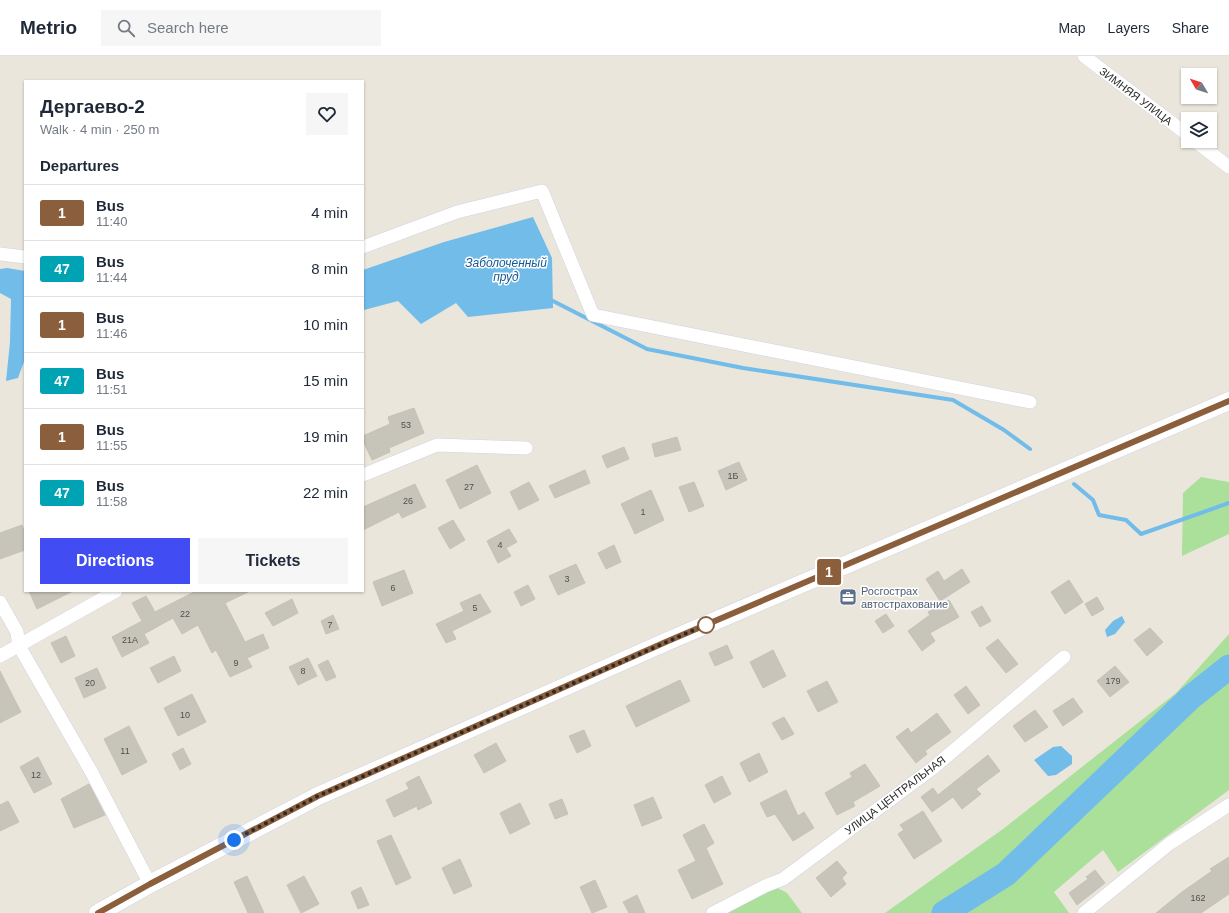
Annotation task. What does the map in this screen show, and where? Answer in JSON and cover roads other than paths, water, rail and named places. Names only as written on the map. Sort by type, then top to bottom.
[{"type":"main road","points":[[98,913],[318,796],[668,641],[1229,401]]},
{"type":"street","name":"ЗИМНЯЯ УЛИЦА","points":[[1084,56],[1181,130]]},
{"type":"street","points":[[1205,148],[1229,167]]},
{"type":"street","points":[[364,246],[457,212],[542,192],[593,315],[1030,402]]},
{"type":"street","points":[[0,254],[24,257]]},
{"type":"street","points":[[364,475],[437,445],[526,448]]},
{"type":"street","points":[[0,656],[114,592]]},
{"type":"street","points":[[0,602],[17,632],[19,646],[92,773],[150,884]]},
{"type":"street","name":"УЛИЦА ЦЕНТРАЛЬНАЯ","points":[[713,913],[765,886],[783,880],[933,768],[1064,657]]},
{"type":"street","points":[[1084,913],[1169,844],[1229,805]]},
{"type":"water","name":"Заболоченный пруд","points":[[533,217],[552,258],[553,308],[468,317],[456,303],[421,324],[398,301],[364,310],[364,270],[444,242]]},
{"type":"water","points":[[7,268],[24,271],[24,362],[18,378],[6,381],[10,342],[11,299],[0,293],[0,269]]},
{"type":"water","points":[[1122,616],[1125,622],[1115,634],[1107,637],[1105,630],[1113,621]]},
{"type":"water","points":[[1061,746],[1072,756],[1072,764],[1056,775],[1048,776],[1034,760],[1053,747]]},
{"type":"waterway","points":[[553,301],[647,349],[743,368],[953,400],[1004,430],[1030,449]]},
{"type":"waterway","points":[[1074,484],[1093,500],[1099,515],[1126,520],[1141,534],[1229,503]]},
{"type":"waterway","points":[[944,913],[1006,874],[1190,698],[1229,667]]},
{"type":"place","name":"Росгострах автострахование","points":[[848,597]]}]
